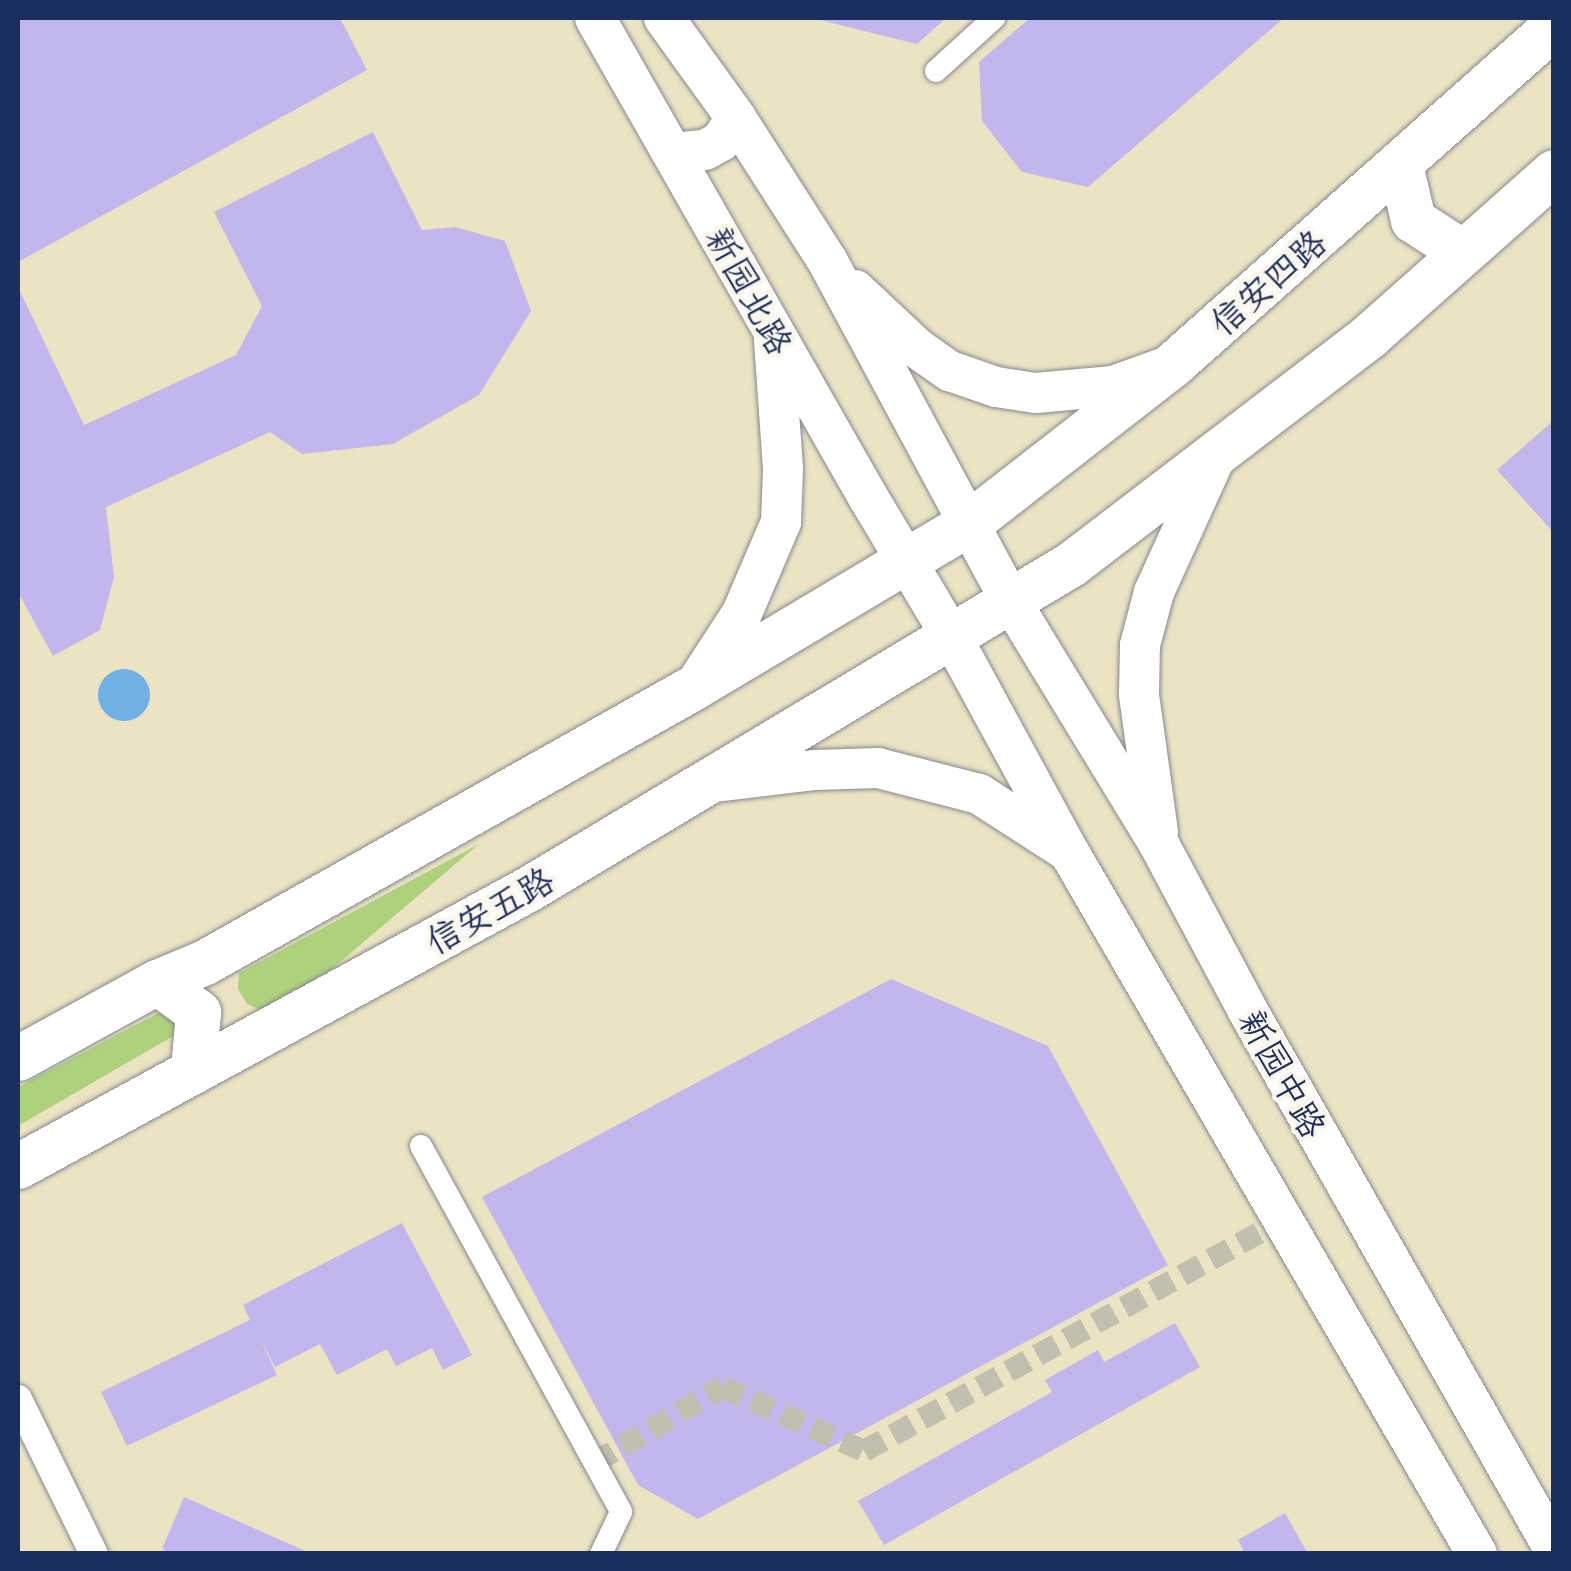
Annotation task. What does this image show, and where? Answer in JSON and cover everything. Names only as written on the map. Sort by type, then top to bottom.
[{"type":"main road","name":"新园北路","points":[[595,18],[950,634]]},
{"type":"main road","points":[[664,18],[736,118],[828,262],[928,454],[969,523]]},
{"type":"main road","name":"信安四路","points":[[908,563],[969,523],[1173,364],[1554,26]]},
{"type":"main road","points":[[674,153],[706,150],[721,141],[736,118]]},
{"type":"main road","points":[[1400,165],[1413,220],[1462,252]]},
{"type":"main road","points":[[1010,600],[1071,564],[1215,458],[1369,336],[1554,172]]},
{"type":"main road","points":[[828,262],[918,348],[950,370],[996,388],[1036,393],[1114,386],[1173,364]]},
{"type":"main road","points":[[694,687],[742,613],[769,559],[781,522],[783,470],[774,332]]},
{"type":"main road","points":[[1160,846],[1139,695],[1140,645],[1154,592],[1215,458]]},
{"type":"main road","name":"新园中路","points":[[969,523],[1010,600],[1160,846],[1248,1011],[1554,1549]]},
{"type":"main road","points":[[18,1058],[157,982],[206,962],[908,563]]},
{"type":"main road","name":"信安五路","points":[[18,1166],[528,889],[1010,600]]},
{"type":"main road","name":"新园中路","points":[[950,634],[1070,852],[1477,1554]]},
{"type":"main road","points":[[707,784],[815,770],[878,768],[979,794],[1070,852]]},
{"type":"main road","points":[[157,982],[198,1012],[193,1069]]},
{"type":"street","points":[[936,71],[994,18]]},
{"type":"street","points":[[422,1146],[621,1512],[601,1554]]},
{"type":"street","points":[[18,1399],[94,1554]]},
{"type":"green space","points":[[479,844],[326,974],[260,1010],[247,1004],[238,989],[239,973]]},
{"type":"green space","points":[[164,1010],[176,1017],[175,1035],[18,1126],[18,1087]]},
{"type":"water","points":[[124,669],[143,676],[150,695],[143,714],[124,721],[105,714],[98,695],[105,676]]},
{"type":"building","points":[[18,18],[340,18],[367,70],[18,262]]},
{"type":"building","points":[[812,18],[946,18],[917,44]]},
{"type":"building","points":[[1030,18],[1284,18],[1088,187],[1022,172],[982,121],[979,62]]},
{"type":"building","points":[[373,132],[422,230],[455,227],[505,241],[531,311],[479,395],[393,444],[302,454],[270,432],[106,507],[114,577],[100,630],[53,656],[18,592],[18,287],[84,425],[236,355],[262,306],[214,212]]},
{"type":"building","points":[[1554,420],[1554,533],[1497,470]]},
{"type":"building","points":[[891,979],[1048,1046],[1168,1265],[698,1519],[638,1485],[482,1197]]},
{"type":"building","points":[[402,1223],[472,1355],[443,1370],[432,1348],[396,1366],[387,1349],[337,1375],[320,1344],[275,1367],[260,1338],[277,1375],[127,1446],[101,1392],[250,1320],[243,1305]]},
{"type":"building","points":[[1175,1323],[1200,1367],[884,1545],[858,1501],[1052,1392],[1045,1380],[1098,1350],[1104,1362]]},
{"type":"building","points":[[184,1497],[312,1554],[172,1554],[162,1549]]},
{"type":"building","points":[[1285,1513],[1308,1554],[1245,1554],[1238,1540]]},
{"type":"tunnel","points":[[594,1463],[722,1387],[864,1451],[1284,1219]]}]
